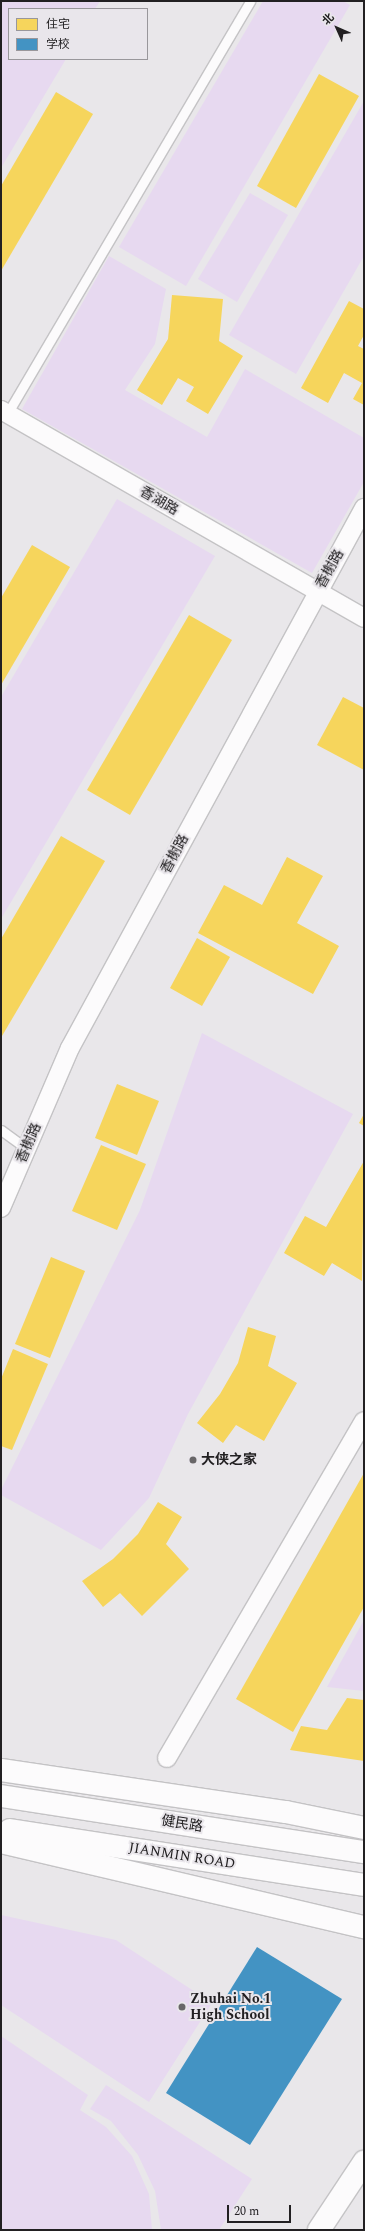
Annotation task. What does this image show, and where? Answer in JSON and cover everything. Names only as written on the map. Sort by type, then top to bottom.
[{"type":"main road","points":[[1,1770],[286,1812],[364,1828]]},
{"type":"main road","name":"健民路","points":[[1,1796],[364,1852]]},
{"type":"main road","name":"JIANMIN ROAD","points":[[1,1828],[364,1885]]},
{"type":"main road","points":[[1,1842],[363,1927]]},
{"type":"main road","points":[[318,2230],[364,2162]]},
{"type":"street","name":"香湖路","points":[[4,412],[364,618]]},
{"type":"street","name":"香榭路","points":[[1,1208],[70,1048],[317,591],[364,508]]},
{"type":"street","points":[[167,1758],[364,1420]]},
{"type":"lane","points":[[4,412],[250,1]]},
{"type":"lane","points":[[1,1130],[27,1149]]},
{"type":"shaded area","points":[[1,1],[100,1],[96,8],[8,8],[8,60],[65,60],[1,168]]},
{"type":"shaded area","points":[[263,1],[343,1],[350,5],[186,286],[119,247]]},
{"type":"shaded area","points":[[364,101],[364,256],[296,374],[229,335]]},
{"type":"shaded area","points":[[250,193],[288,215],[237,302],[198,279]]},
{"type":"shaded area","points":[[109,256],[166,289],[155,344],[125,390],[207,437],[245,369],[364,438],[364,482],[312,573],[22,409]]},
{"type":"shaded area","points":[[117,499],[215,556],[1,919],[1,697]]},
{"type":"shaded area","points":[[202,1033],[353,1114],[188,1414],[149,1498],[101,1550],[1,1495],[1,1490],[140,1210]]},
{"type":"shaded area","points":[[364,1620],[364,1691],[327,1687]]},
{"type":"shaded area","points":[[1,1915],[116,1940],[212,2003],[149,2102],[1,2005]]},
{"type":"shaded area","points":[[1,2036],[88,2095],[80,2110],[106,2127],[132,2156],[149,2194],[152,2230],[1,2230]]},
{"type":"shaded area","points":[[106,2085],[252,2179],[219,2230],[161,2230],[155,2191],[138,2155],[111,2121],[90,2109]]},
{"type":"building: 住宅","points":[[319,74],[359,96],[296,208],[257,186]]},
{"type":"building: 住宅","points":[[56,92],[93,114],[1,271],[1,186]]},
{"type":"building: 住宅","points":[[172,295],[223,299],[219,341],[243,356],[208,414],[186,401],[194,387],[178,378],[162,405],[137,390],[168,339]]},
{"type":"building: 住宅","points":[[349,301],[364,309],[364,335],[358,346],[364,349],[364,405],[353,399],[362,383],[344,373],[328,403],[301,388]]},
{"type":"building: 住宅","points":[[32,545],[70,567],[1,685],[1,598]]},
{"type":"building: 住宅","points":[[189,615],[232,640],[130,815],[87,790]]},
{"type":"building: 住宅","points":[[343,697],[364,708],[364,770],[317,745]]},
{"type":"building: 住宅","points":[[61,836],[105,861],[2,1036],[1,939]]},
{"type":"building: 住宅","points":[[287,857],[323,876],[297,923],[339,946],[313,994],[198,933],[224,885],[262,905]]},
{"type":"building: 住宅","points":[[197,938],[230,957],[202,1006],[170,988]]},
{"type":"building: 住宅","points":[[117,1084],[159,1101],[137,1155],[95,1138]]},
{"type":"building: 住宅","points":[[364,1114],[364,1126],[359,1123]]},
{"type":"building: 住宅","points":[[101,1145],[146,1164],[117,1230],[72,1211]]},
{"type":"building: 住宅","points":[[364,1161],[362,1281],[332,1263],[324,1276],[284,1253],[305,1216],[326,1227]]},
{"type":"building: 住宅","points":[[51,1257],[85,1271],[50,1358],[15,1344]]},
{"type":"building: 住宅","points":[[248,1327],[276,1336],[268,1366],[297,1383],[264,1441],[236,1425],[223,1443],[197,1423],[220,1394],[238,1363]]},
{"type":"building: 住宅","points":[[13,1349],[48,1364],[12,1450],[1,1446],[1,1379]]},
{"type":"building: 住宅","points":[[364,1473],[364,1607],[293,1732],[236,1699]]},
{"type":"building: 住宅","points":[[158,1502],[182,1517],[166,1544],[189,1569],[142,1616],[120,1593],[103,1607],[82,1581],[113,1559],[138,1534]]},
{"type":"building: 住宅","points":[[347,1698],[364,1700],[364,1761],[290,1750],[301,1726],[327,1730]]},
{"type":"building: 学校","points":[[257,1947],[342,1999],[250,2145],[166,2093]]},
{"type":"place","name":"大侠之家","points":[[193,1460]]},
{"type":"place","name":"Zhuhai No.1 High School","points":[[182,2007]]}]
